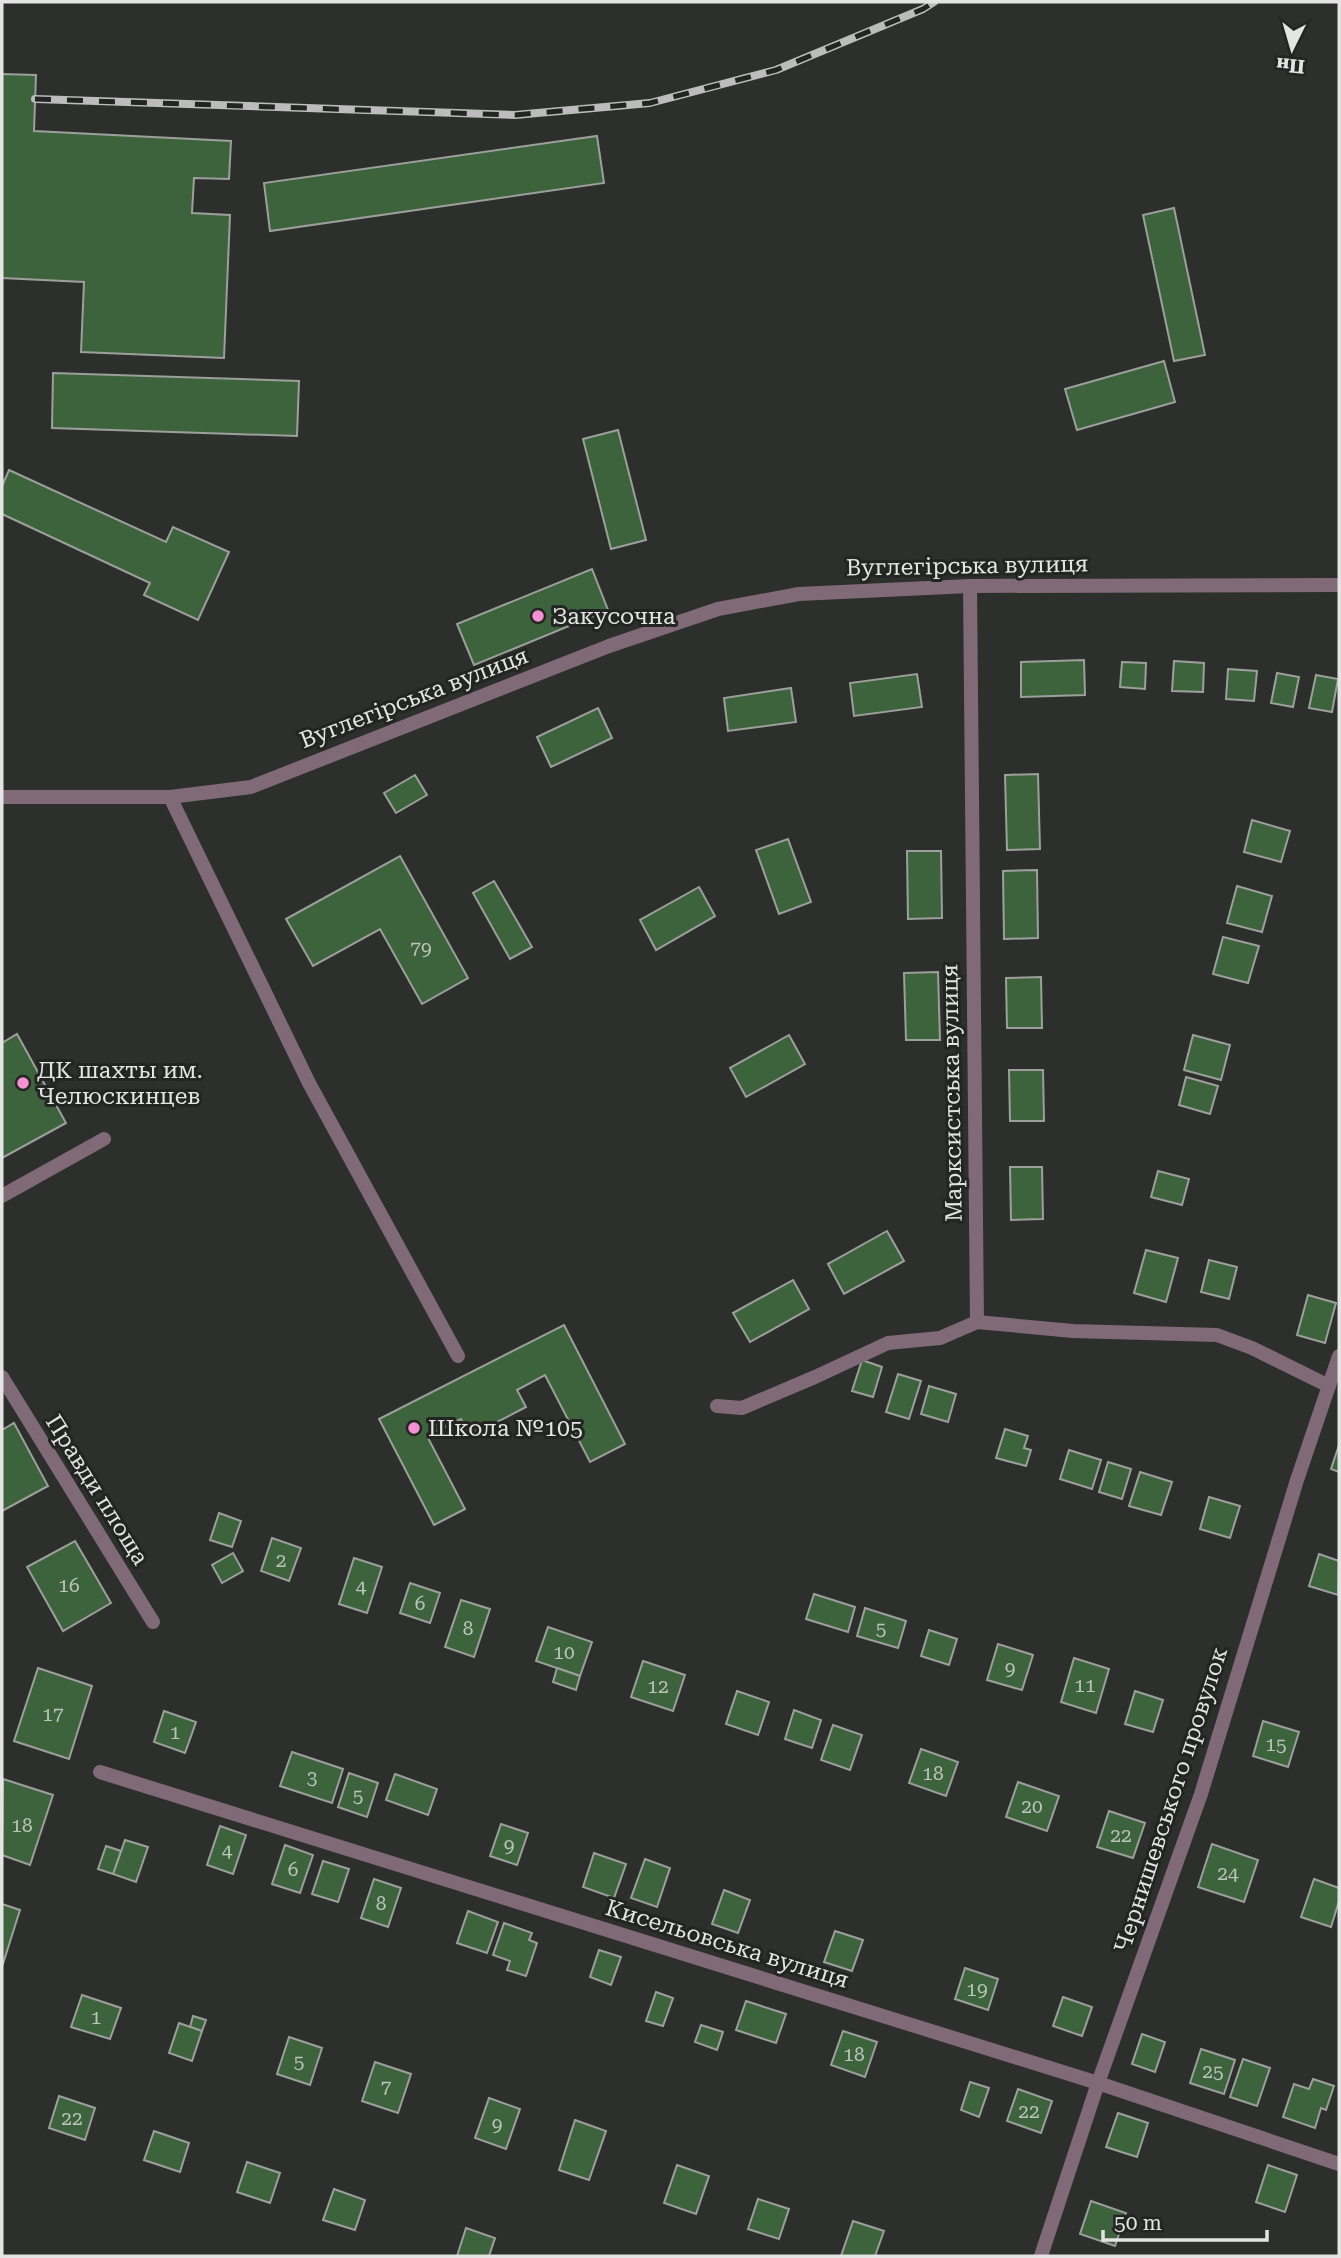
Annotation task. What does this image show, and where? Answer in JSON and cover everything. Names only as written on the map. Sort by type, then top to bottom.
[{"type":"street","name":"Вуглегірська вулиця","points":[[2,797],[170,797],[251,787],[610,646],[718,609],[799,594],[970,586],[1339,585]]},
{"type":"street","name":"Марксистська вулиця","points":[[970,586],[977,1322]]},
{"type":"street","points":[[170,797],[309,1083],[458,1356]]},
{"type":"street","points":[[2,1196],[104,1139]]},
{"type":"street","points":[[717,1406],[742,1408],[888,1343],[940,1338],[977,1322],[1073,1331],[1217,1335],[1252,1348],[1329,1386]]},
{"type":"street","name":"Чернишевського провулок","points":[[1041,2256],[1098,2083],[1201,1794],[1297,1480],[1339,1356]]},
{"type":"street","name":"Правди площа","points":[[2,1380],[153,1622]]},
{"type":"street","name":"Кисельовська вулиця","points":[[100,1772],[1098,2083],[1339,2164]]},
{"type":"building","points":[[2,74],[36,75],[34,131],[231,141],[229,179],[194,178],[192,213],[230,215],[224,358],[81,352],[84,282],[2,278]]},
{"type":"building","points":[[597,136],[604,183],[270,231],[264,183]]},
{"type":"building","points":[[1174,208],[1205,355],[1174,361],[1143,215]]},
{"type":"building","points":[[1164,361],[1175,402],[1077,430],[1065,389]]},
{"type":"building","points":[[53,373],[299,381],[297,436],[52,428]]},
{"type":"building","points":[[618,430],[646,540],[611,549],[583,439]]},
{"type":"building","points":[[9,470],[166,542],[173,527],[229,552],[198,620],[144,595],[150,583],[2,514],[2,486]]},
{"type":"building","points":[[592,569],[608,610],[474,665],[457,624]]},
{"type":"building","points":[[1084,660],[1085,695],[1021,697],[1021,662]]},
{"type":"building","points":[[1174,661],[1204,663],[1203,692],[1172,691]]},
{"type":"building","points":[[1122,662],[1146,663],[1145,689],[1120,687]]},
{"type":"building","points":[[1228,669],[1257,671],[1254,701],[1226,699]]},
{"type":"building","points":[[1277,673],[1299,677],[1293,707],[1271,703]]},
{"type":"building","points":[[917,674],[922,707],[854,716],[850,683]]},
{"type":"building","points":[[1316,675],[1338,679],[1332,712],[1309,708]]},
{"type":"building","points":[[791,688],[796,722],[728,731],[724,698]]},
{"type":"building","points":[[598,708],[612,738],[551,767],[537,737]]},
{"type":"building","points":[[1038,774],[1040,849],[1007,850],[1005,775]]},
{"type":"building","points":[[415,775],[427,795],[396,813],[384,793]]},
{"type":"building","points":[[1252,820],[1290,831],[1281,862],[1244,852]]},
{"type":"building","points":[[788,839],[811,902],[779,914],[756,850]]},
{"type":"building","points":[[907,851],[941,851],[942,918],[908,919]]},
{"type":"building","points":[[400,856],[468,978],[422,1004],[380,929],[313,966],[286,919]]},
{"type":"building","points":[[1037,870],[1038,938],[1004,939],[1003,871]]},
{"type":"building","points":[[494,881],[532,947],[510,959],[473,893]]},
{"type":"building","points":[[1237,886],[1272,896],[1262,932],[1227,923]]},
{"type":"building","points":[[699,887],[715,916],[656,950],[640,920]]},
{"type":"building","points":[[1223,937],[1259,946],[1248,983],[1213,974]]},
{"type":"building","points":[[938,972],[940,1040],[906,1040],[904,973]]},
{"type":"building","points":[[1041,977],[1042,1028],[1007,1028],[1006,978]]},
{"type":"building","name":"ДК шахты им. Челюскинцев","points":[[17,1034],[66,1123],[2,1158],[2,1043]]},
{"type":"building","points":[[789,1035],[805,1064],[746,1097],[730,1068]]},
{"type":"building","points":[[1193,1035],[1230,1045],[1221,1080],[1184,1070]]},
{"type":"building","points":[[1009,1070],[1043,1070],[1044,1121],[1010,1121]]},
{"type":"building","points":[[1186,1077],[1218,1086],[1210,1114],[1179,1105]]},
{"type":"building","points":[[1010,1167],[1042,1167],[1043,1219],[1011,1220]]},
{"type":"building","points":[[1158,1171],[1189,1179],[1182,1205],[1151,1197]]},
{"type":"building","points":[[887,1231],[904,1261],[844,1294],[828,1264]]},
{"type":"building","points":[[1146,1250],[1178,1258],[1166,1302],[1134,1293]]},
{"type":"building","points":[[1209,1260],[1237,1267],[1229,1299],[1201,1292]]},
{"type":"building","points":[[793,1280],[809,1309],[750,1342],[733,1313]]},
{"type":"building","points":[[1308,1295],[1336,1303],[1325,1343],[1297,1335]]},
{"type":"building","name":"Школа №105","points":[[564,1325],[625,1444],[590,1462],[545,1375],[517,1390],[526,1407],[470,1436],[461,1419],[427,1436],[465,1509],[434,1525],[379,1419]]},
{"type":"building","points":[[862,1360],[882,1367],[873,1397],[852,1391]]},
{"type":"building","points":[[898,1374],[921,1381],[909,1419],[886,1412]]},
{"type":"building","points":[[929,1386],[956,1394],[948,1422],[921,1414]]},
{"type":"building","points":[[14,1423],[48,1486],[2,1511],[2,1430]]},
{"type":"building","points":[[1005,1429],[1028,1436],[1024,1448],[1031,1450],[1026,1466],[996,1458]]},
{"type":"building","points":[[1339,1445],[1339,1472],[1331,1469]]},
{"type":"building","points":[[1069,1450],[1101,1460],[1092,1489],[1060,1479]]},
{"type":"building","points":[[1108,1462],[1131,1469],[1122,1499],[1099,1492]]},
{"type":"building","points":[[1140,1472],[1172,1482],[1161,1515],[1129,1506]]},
{"type":"building","points":[[1209,1497],[1240,1506],[1230,1538],[1200,1529]]},
{"type":"building","points":[[219,1513],[241,1521],[232,1547],[210,1540]]},
{"type":"building","points":[[272,1538],[301,1548],[289,1581],[261,1571]]},
{"type":"building","points":[[75,1541],[111,1603],[63,1631],[27,1567]]},
{"type":"building","points":[[233,1553],[243,1571],[222,1583],[212,1565]]},
{"type":"building","points":[[1319,1554],[1339,1561],[1338,1595],[1309,1586]]},
{"type":"building","points":[[354,1558],[382,1567],[367,1613],[339,1604]]},
{"type":"building","points":[[410,1583],[440,1593],[430,1623],[400,1613]]},
{"type":"building","points":[[814,1594],[855,1607],[848,1632],[806,1619]]},
{"type":"building","points":[[461,1600],[490,1609],[474,1657],[445,1647]]},
{"type":"building","points":[[865,1608],[906,1621],[898,1648],[857,1636]]},
{"type":"building","points":[[548,1627],[592,1642],[580,1676],[536,1661]]},
{"type":"building","points":[[929,1630],[957,1639],[949,1665],[921,1656]]},
{"type":"building","points":[[998,1644],[1033,1655],[1022,1690],[987,1680]]},
{"type":"building","points":[[1074,1658],[1109,1669],[1096,1713],[1061,1702]]},
{"type":"building","points":[[643,1661],[685,1675],[673,1711],[631,1697]]},
{"type":"building","points":[[38,1668],[92,1686],[69,1759],[14,1741]]},
{"type":"building","points":[[557,1668],[580,1676],[576,1690],[553,1682]]},
{"type":"building","points":[[737,1691],[769,1702],[758,1735],[726,1724]]},
{"type":"building","points":[[1135,1691],[1163,1700],[1153,1732],[1125,1724]]},
{"type":"building","points":[[794,1710],[821,1720],[812,1748],[785,1739]]},
{"type":"building","points":[[164,1711],[196,1722],[185,1753],[154,1742]]},
{"type":"building","points":[[1263,1721],[1299,1732],[1288,1767],[1253,1756]]},
{"type":"building","points":[[833,1725],[862,1735],[850,1770],[821,1760]]},
{"type":"building","points":[[921,1749],[958,1762],[946,1796],[909,1783]]},
{"type":"building","points":[[292,1752],[343,1769],[332,1803],[280,1786]]},
{"type":"building","points":[[349,1773],[378,1783],[367,1817],[338,1807]]},
{"type":"building","points":[[395,1774],[437,1789],[428,1815],[386,1800]]},
{"type":"building","points":[[3,1779],[53,1795],[30,1865],[2,1855]]},
{"type":"building","points":[[1018,1782],[1059,1796],[1047,1831],[1006,1817]]},
{"type":"building","points":[[1109,1811],[1145,1823],[1133,1858],[1097,1847]]},
{"type":"building","points":[[501,1824],[528,1833],[517,1865],[490,1856]]},
{"type":"building","points":[[220,1826],[246,1835],[233,1874],[207,1865]]},
{"type":"building","points":[[125,1840],[148,1847],[136,1882],[113,1874]]},
{"type":"building","points":[[1212,1844],[1258,1860],[1244,1902],[1198,1887]]},
{"type":"building","points":[[285,1845],[313,1855],[300,1893],[272,1884]]},
{"type":"building","points":[[106,1846],[121,1851],[113,1874],[98,1869]]},
{"type":"building","points":[[594,1853],[626,1864],[614,1898],[583,1887]]},
{"type":"building","points":[[645,1859],[670,1868],[657,1907],[631,1898]]},
{"type":"building","points":[[323,1861],[349,1869],[338,1902],[312,1894]]},
{"type":"building","points":[[374,1879],[401,1888],[388,1927],[361,1918]]},
{"type":"building","points":[[1314,1879],[1339,1888],[1339,1901],[1331,1927],[1301,1917]]},
{"type":"building","points":[[724,1890],[750,1900],[738,1933],[712,1924]]},
{"type":"building","points":[[2,1904],[20,1910],[2,1967]]},
{"type":"building","points":[[468,1911],[498,1922],[487,1953],[457,1943]]},
{"type":"building","points":[[504,1923],[532,1933],[529,1940],[537,1943],[526,1976],[507,1970],[510,1961],[493,1955]]},
{"type":"building","points":[[835,1931],[863,1940],[852,1971],[824,1962]]},
{"type":"building","points":[[599,1950],[621,1957],[611,1985],[590,1977]]},
{"type":"building","points":[[965,1968],[998,1979],[988,2010],[955,1999]]},
{"type":"building","points":[[656,1992],[673,1998],[663,2026],[646,2021]]},
{"type":"building","points":[[82,1995],[121,2008],[110,2039],[71,2027]]},
{"type":"building","points":[[1063,1997],[1092,2007],[1082,2036],[1053,2026]]},
{"type":"building","points":[[746,2001],[786,2014],[776,2043],[736,2030]]},
{"type":"building","points":[[193,2016],[206,2020],[202,2031],[190,2027]]},
{"type":"building","points":[[179,2023],[202,2031],[192,2061],[169,2053]]},
{"type":"building","points":[[701,2025],[723,2032],[717,2050],[695,2042]]},
{"type":"building","points":[[843,2031],[877,2042],[865,2077],[831,2065]]},
{"type":"building","points":[[1142,2034],[1165,2042],[1155,2072],[1132,2064]]},
{"type":"building","points":[[289,2037],[322,2048],[310,2085],[277,2074]]},
{"type":"building","points":[[1201,2049],[1235,2060],[1224,2094],[1190,2083]]},
{"type":"building","points":[[1243,2059],[1270,2068],[1257,2106],[1230,2097]]},
{"type":"building","points":[[375,2062],[411,2074],[398,2113],[362,2101]]},
{"type":"building","points":[[1313,2079],[1334,2086],[1326,2110],[1321,2108],[1315,2128],[1283,2117],[1294,2084],[1309,2089]]},
{"type":"building","points":[[970,2082],[989,2088],[979,2117],[961,2110]]},
{"type":"building","points":[[1018,2089],[1052,2101],[1041,2133],[1007,2121]]},
{"type":"building","points":[[59,2096],[95,2108],[85,2140],[49,2128]]},
{"type":"building","points":[[489,2098],[520,2109],[506,2149],[475,2138]]},
{"type":"building","points":[[1118,2113],[1148,2123],[1137,2157],[1106,2147]]},
{"type":"building","points":[[575,2120],[606,2131],[589,2180],[559,2170]]},
{"type":"building","points":[[154,2131],[189,2143],[180,2172],[144,2160]]},
{"type":"building","points":[[247,2162],[280,2173],[270,2203],[237,2192]]},
{"type":"building","points":[[677,2165],[709,2176],[696,2214],[664,2203]]},
{"type":"building","points":[[1268,2165],[1297,2175],[1285,2212],[1256,2202]]},
{"type":"building","points":[[334,2189],[365,2200],[355,2230],[323,2220]]},
{"type":"building","points":[[758,2199],[789,2209],[779,2239],[748,2229]]},
{"type":"building","points":[[1091,2201],[1126,2213],[1115,2246],[1080,2234]]},
{"type":"building","points":[[853,2221],[884,2231],[875,2256],[841,2256]]},
{"type":"building","points":[[466,2228],[495,2238],[489,2256],[457,2256]]},
{"type":"railway","points":[[35,99],[515,115],[650,103],[776,70],[934,2]]},
{"type":"place","name":"Закусочна","points":[[538,616]]},
{"type":"place","name":"ДК шахты им. Челюскинцев","points":[[23,1083]]},
{"type":"place","name":"Школа №105","points":[[414,1428]]}]
